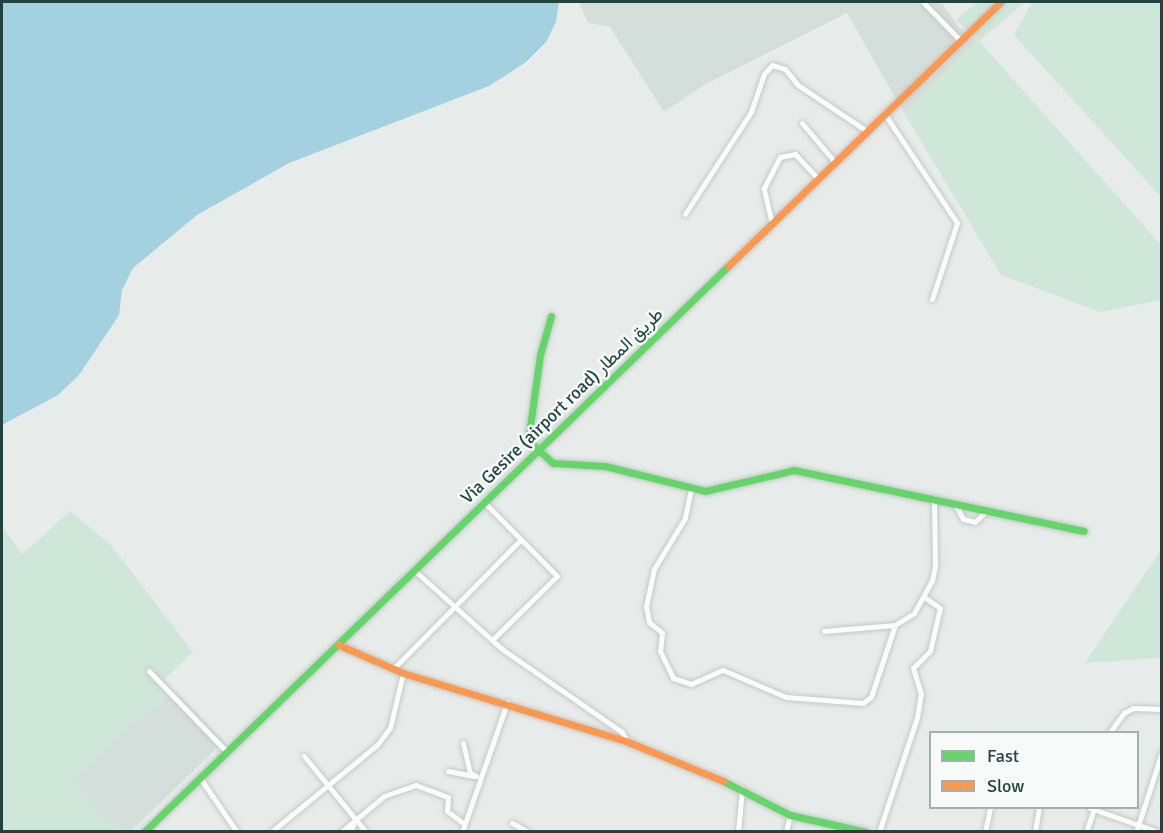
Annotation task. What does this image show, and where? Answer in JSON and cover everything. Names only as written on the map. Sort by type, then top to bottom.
[{"type":"street","points":[[923,2],[960,40]]},
{"type":"street","name":"Via Gesire (airport road) طريق المطار","points":[[144,831],[339,645],[1000,2]]},
{"type":"street","points":[[686,214],[751,112],[764,74],[772,65],[785,69],[798,85],[867,131]]},
{"type":"street","points":[[884,113],[957,223],[932,299]]},
{"type":"street","points":[[802,123],[834,161]]},
{"type":"street","points":[[771,224],[764,188],[780,157],[795,154],[818,179]]},
{"type":"street","points":[[551,316],[531,406],[528,440],[537,452],[553,463],[605,466],[691,489],[717,490],[794,470],[1084,531]]},
{"type":"street","points":[[691,489],[685,518],[654,569],[646,606],[649,622],[662,633],[660,651],[673,678],[691,684],[723,670],[786,697],[863,703],[871,697],[895,625]]},
{"type":"street","points":[[825,631],[895,625],[914,613],[924,597],[937,543],[934,498]]},
{"type":"street","points":[[484,502],[557,576],[492,640]]},
{"type":"street","points":[[955,504],[963,519],[975,522],[986,511]]},
{"type":"street","points":[[393,669],[521,539]]},
{"type":"street","points":[[414,570],[492,640],[622,732],[628,742]]},
{"type":"street","points":[[879,831],[917,718],[921,694],[914,668],[930,651],[940,608],[924,597]]},
{"type":"street","points":[[339,645],[403,673],[507,703],[580,731],[628,742],[742,789],[790,816],[866,831]]},
{"type":"street","points":[[149,671],[226,751]]},
{"type":"street","points":[[271,831],[329,787],[390,728],[403,673]]},
{"type":"street","points":[[462,831],[507,703]]},
{"type":"street","points":[[1111,731],[1124,713],[1133,708],[1161,709]]},
{"type":"street","points":[[464,743],[470,773],[480,777]]},
{"type":"street","points":[[1136,831],[1160,763],[1161,752]]},
{"type":"street","points":[[304,756],[366,831]]},
{"type":"street","points":[[448,771],[480,777]]},
{"type":"street","points":[[200,778],[237,831]]},
{"type":"street","points":[[341,831],[384,796],[416,785],[448,797],[447,811],[463,823]]},
{"type":"street","points":[[738,831],[742,789]]},
{"type":"street","points":[[985,831],[990,809]]},
{"type":"street","points":[[1035,831],[1039,809]]},
{"type":"street","points":[[1086,831],[1092,809]]},
{"type":"street","points":[[1095,809],[1158,831]]},
{"type":"street","points":[[786,831],[790,816]]},
{"type":"street","points":[[350,831],[356,820]]},
{"type":"street","points":[[512,823],[528,831]]},
{"type":"shaded area","points":[[579,2],[941,2],[960,28],[978,41],[904,113],[847,13],[704,85],[664,112],[610,27],[588,23]]},
{"type":"shaded area","points":[[171,695],[219,746],[131,831],[119,831],[74,783],[136,721]]},
{"type":"green space","points":[[977,2],[1025,2],[979,41],[1161,245],[1161,300],[1100,312],[1001,275],[904,113],[978,41],[956,20]]},
{"type":"green space","points":[[1032,2],[1161,2],[1161,197],[1014,35]]},
{"type":"green space","points":[[70,511],[110,544],[193,652],[164,680],[224,741],[219,746],[171,695],[136,721],[74,783],[119,831],[2,831],[2,527],[23,554]]},
{"type":"green space","points":[[1161,550],[1161,658],[1085,663]]},
{"type":"water","points":[[2,2],[559,2],[556,22],[546,42],[526,62],[489,86],[289,163],[197,215],[133,268],[122,290],[119,315],[79,375],[58,395],[2,425]]},
{"type":"traffic: fast","points":[[144,832],[728,266]]},
{"type":"traffic: fast","points":[[551,316],[540,355],[528,440],[553,463],[605,466],[705,491],[794,470],[1084,531]]},
{"type":"traffic: fast","points":[[723,781],[790,815],[866,832]]},
{"type":"traffic: slow","points":[[728,266],[1000,2]]},
{"type":"traffic: slow","points":[[339,645],[403,673],[628,742],[723,781]]}]
